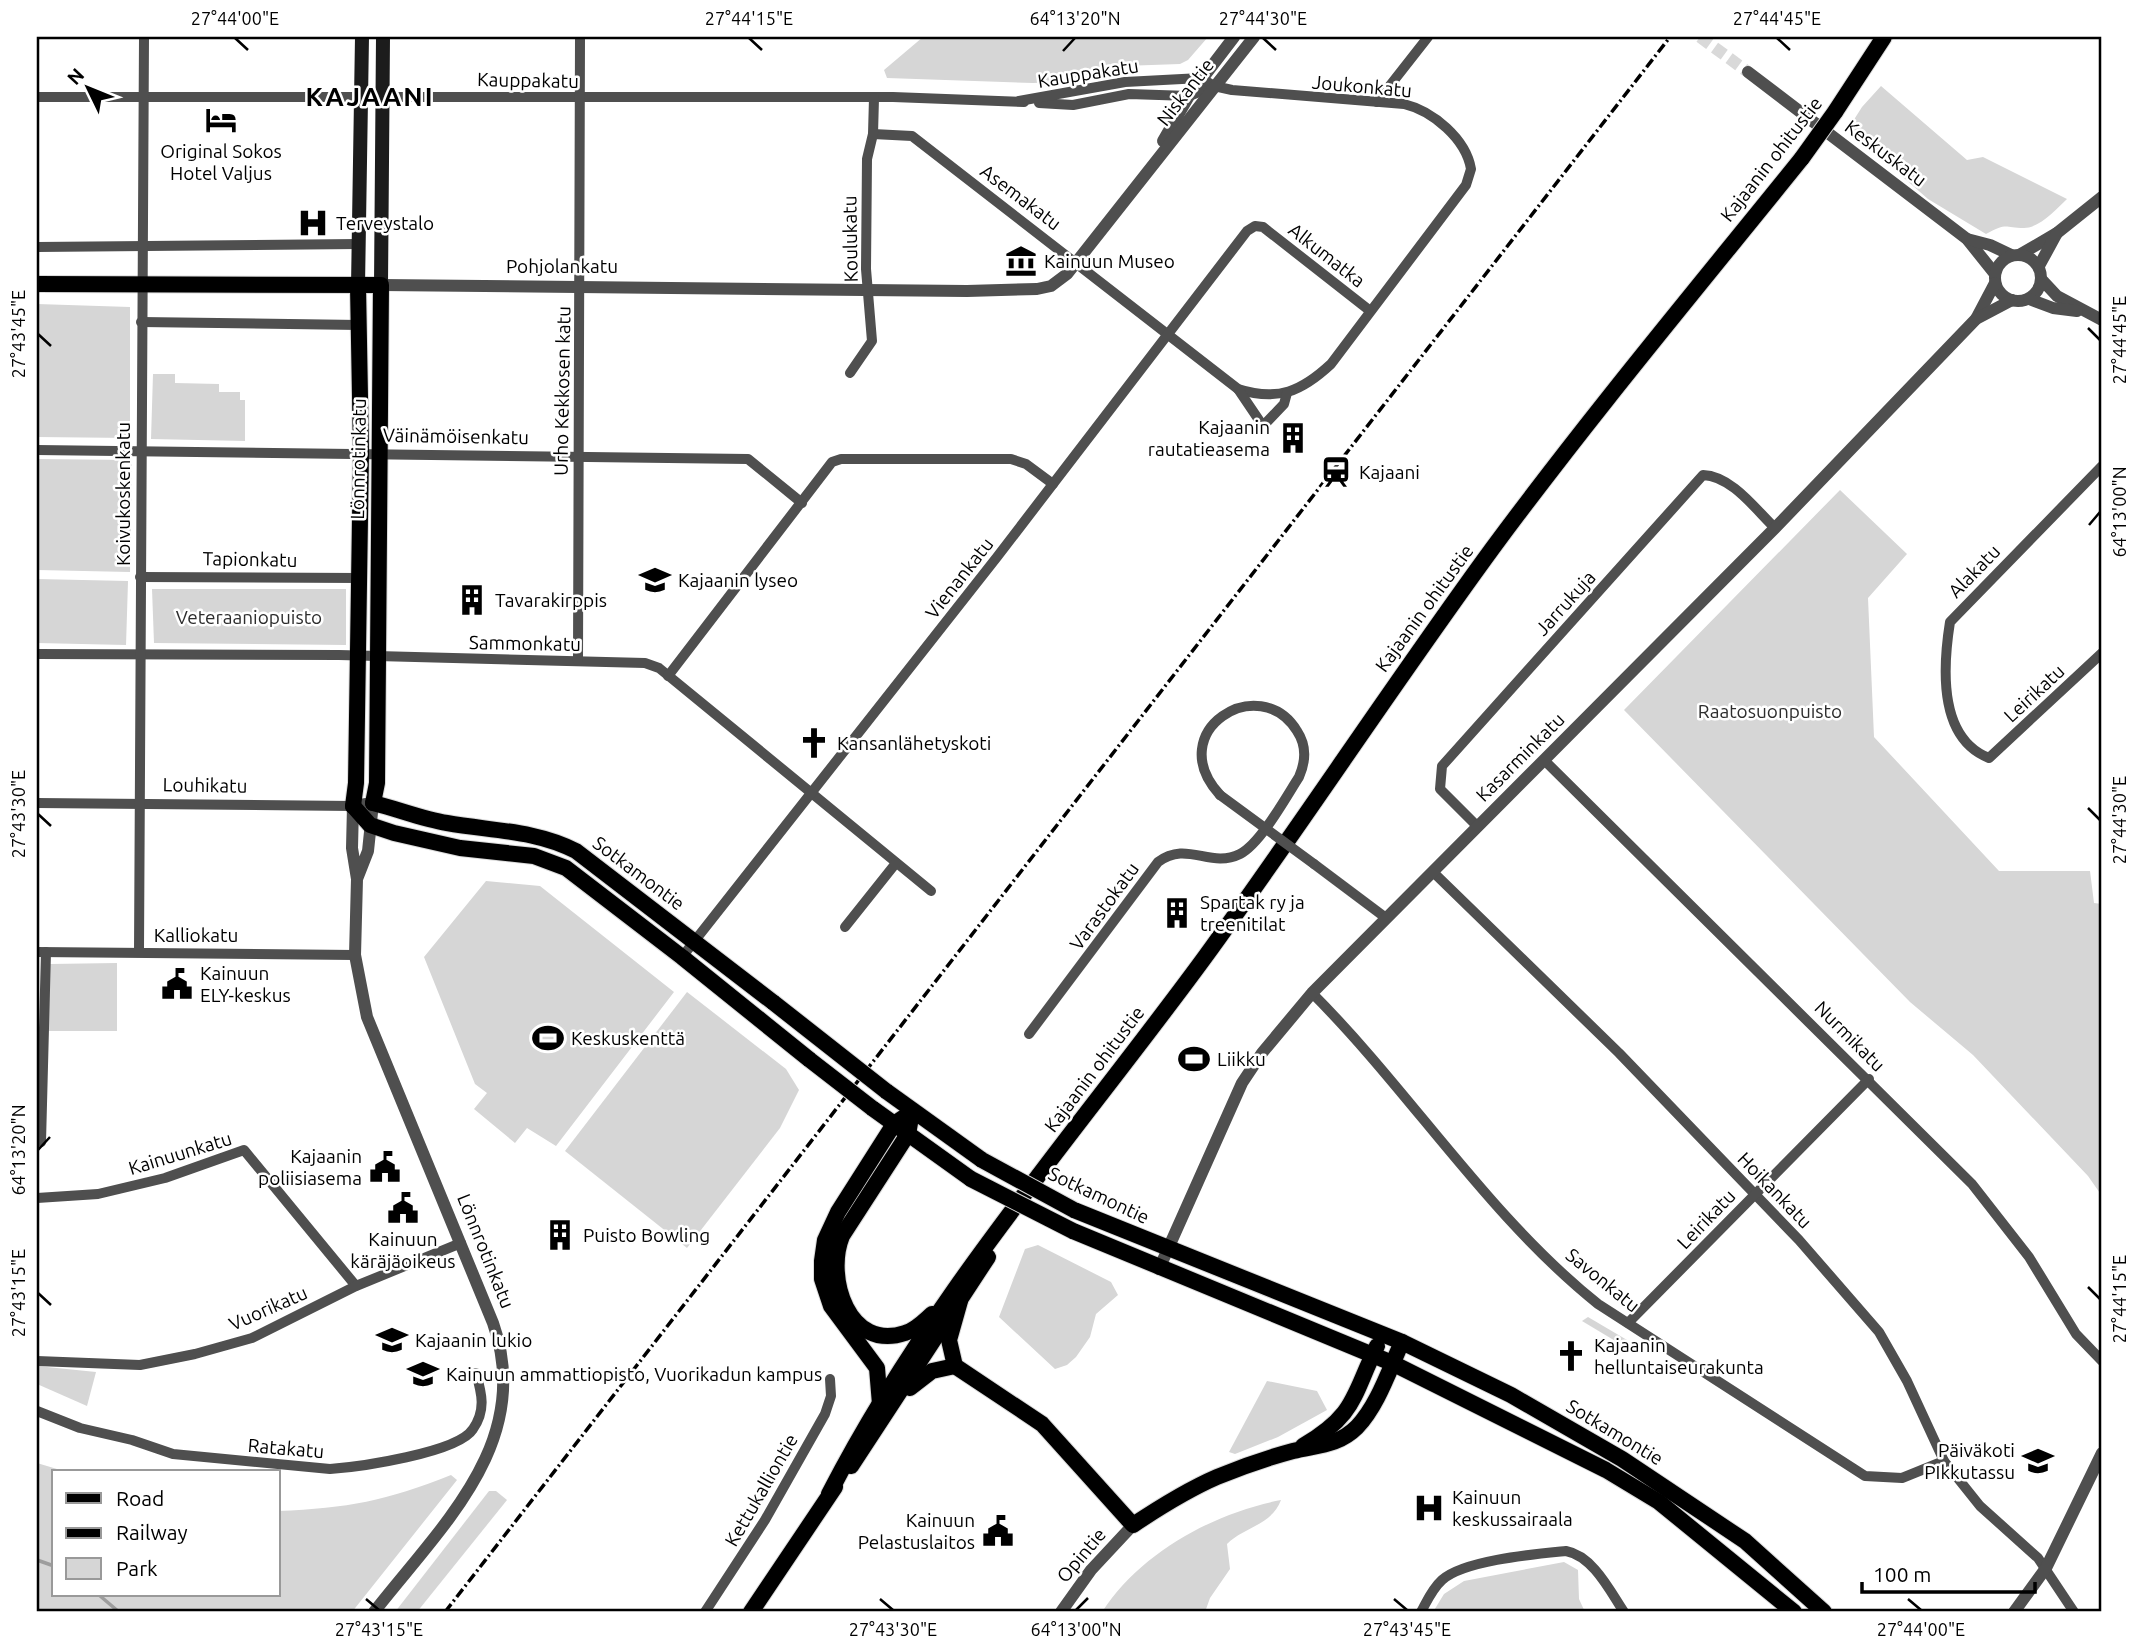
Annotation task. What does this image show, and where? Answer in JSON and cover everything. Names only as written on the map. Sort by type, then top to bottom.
[{"type":"main road","name":"Lönnrotinkatu","points":[[353,806],[356,783],[356,656],[360,578],[358,244],[362,37]]},
{"type":"main road","name":"Lönnrotinkatu","points":[[373,803],[377,783],[383,37]]},
{"type":"main road","name":"Kajaanin ohitustie","points":[[751,1612],[829,1494],[864,1451],[888,1402],[1011,1214],[1250,894],[1494,547],[1618,385],[1802,158],[1884,37]]},
{"type":"main road","name":"Pohjolankatu","points":[[37,284],[381,285]]},
{"type":"main road","name":"Sotkamontie","points":[[373,803],[445,823],[537,835],[576,851],[912,1112],[982,1160],[1074,1210],[1402,1342],[1511,1395],[1622,1459],[1745,1541],[1824,1612]]},
{"type":"main road","points":[[353,806],[370,825]]},
{"type":"main road","name":"Sotkamontie","points":[[370,825],[460,848],[550,861],[566,869],[872,1108],[971,1179],[1073,1231],[1159,1269],[1392,1363],[1582,1458],[1659,1502],[1794,1612]]},
{"type":"main road","points":[[912,1112],[842,1236],[835,1255],[835,1280],[842,1303],[853,1317],[868,1330],[885,1336],[915,1328],[953,1301]]},
{"type":"main road","points":[[901,1129],[838,1212],[825,1240],[822,1279],[831,1306],[877,1368],[888,1402],[924,1376],[960,1369]]},
{"type":"main road","points":[[953,1301],[949,1340],[960,1369],[1042,1424],[1133,1525],[1185,1492],[1218,1476],[1295,1451],[1331,1444],[1350,1433],[1371,1407],[1402,1342]]},
{"type":"main road","points":[[1295,1451],[1332,1426],[1353,1404],[1383,1335]]},
{"type":"street","name":"Koivukoskenkatu","points":[[139,951],[140,286],[144,37]]},
{"type":"street","name":"Urho Kekkosen katu","points":[[578,661],[580,37]]},
{"type":"street","name":"Niskantie","points":[[1146,172],[1189,96],[1234,37]]},
{"type":"street","name":"Niskantie","points":[[1077,262],[1254,37]]},
{"type":"street","points":[[1377,102],[1428,37]]},
{"type":"street","name":"Keskuskatu","points":[[1748,72],[1967,239],[1995,279]]},
{"type":"street","name":"Kauppakatu","points":[[1019,101],[1125,82],[1201,78]]},
{"type":"street","points":[[1201,78],[1214,86]]},
{"type":"street","name":"Kauppakatu","points":[[37,97],[874,98],[1073,105],[1129,94],[1189,96],[1214,86]]},
{"type":"street","name":"Joukonkatu","points":[[1214,86],[1289,97],[1404,104],[1425,112],[1458,141],[1471,169],[1466,185],[1369,310]]},
{"type":"street","name":"Koulukatu","points":[[850,373],[872,341],[867,159],[873,134],[874,98]]},
{"type":"street","name":"Asemakatu","points":[[873,134],[912,136],[1238,389],[1262,394],[1287,393],[1310,384],[1331,364],[1369,310]]},
{"type":"street","points":[[2080,311],[2053,308],[2029,299],[2012,300],[2001,295],[1995,279],[2005,259],[2057,233],[2102,197]]},
{"type":"street","name":"Vienankatu","points":[[682,957],[1053,484],[1247,231],[1255,226],[1263,227]]},
{"type":"street","name":"Alkumatka","points":[[1263,227],[1369,310]]},
{"type":"street","points":[[2057,233],[2039,266],[2043,281],[2057,296],[2080,311],[2102,320]]},
{"type":"street","name":"Keskuskatu","points":[[1967,239],[2016,254]]},
{"type":"street","points":[[37,247],[358,244]]},
{"type":"street","points":[[2016,254],[2039,266]]},
{"type":"street","name":"Pohjolankatu","points":[[381,285],[1037,289],[1051,286],[1064,277],[1077,262]]},
{"type":"street","name":"Kasarminkatu","points":[[1976,319],[1995,279]]},
{"type":"street","points":[[2029,299],[2043,281]]},
{"type":"street","name":"Kasarminkatu","points":[[1159,1269],[1242,1083],[1269,1044],[1312,993],[1775,528],[1976,319],[2012,300]]},
{"type":"street","points":[[141,322],[359,326]]},
{"type":"street","name":"Asemakatu","points":[[1238,389],[1244,402],[1264,426],[1284,404],[1287,393]]},
{"type":"street","name":"Väinämöisenkatu","points":[[37,450],[361,452],[748,459],[802,503]]},
{"type":"street","points":[[668,676],[832,462],[841,459],[1011,459],[1026,464],[1053,484]]},
{"type":"street","name":"Alakatu","points":[[1989,758],[1968,744],[1952,718],[1947,698],[1946,646],[1950,622],[2102,466]]},
{"type":"street","name":"Jarrukuja","points":[[1478,827],[1440,789],[1442,766],[1703,475],[1713,475],[1726,482],[1775,528]]},
{"type":"street","name":"Tapionkatu","points":[[140,577],[360,578]]},
{"type":"street","name":"Leirikatu","points":[[1989,758],[2102,653]]},
{"type":"street","name":"Sammonkatu","points":[[37,654],[356,656],[645,663],[659,668],[931,891]]},
{"type":"street","name":"Varastokatu","points":[[1029,1034],[1158,862],[1169,854],[1183,852],[1226,859],[1250,847],[1287,796],[1304,765],[1302,739],[1286,717],[1272,708],[1253,705],[1230,710],[1212,725],[1200,749],[1203,773],[1220,795],[1314,864],[1386,918]]},
{"type":"street","name":"Nurmikatu","points":[[1544,760],[1869,1079],[1972,1184],[2029,1257],[2076,1334],[2102,1361]]},
{"type":"street","name":"Louhikatu","points":[[37,803],[353,806],[373,803]]},
{"type":"street","name":"Lönnrotinkatu","points":[[357,879],[368,851],[373,803]]},
{"type":"street","name":"Lönnrotinkatu","points":[[353,806],[352,848],[357,879],[355,954],[367,1017],[461,1243],[502,1353],[503,1413],[480,1473],[374,1612]]},
{"type":"street","points":[[845,927],[896,863]]},
{"type":"street","name":"Hoikankatu","points":[[1433,872],[1619,1053],[1755,1194],[1879,1332],[1907,1381],[1944,1461],[1980,1506],[2046,1567],[2074,1612]]},
{"type":"street","points":[[41,1142],[42,952]]},
{"type":"street","name":"Kalliokatu","points":[[42,952],[355,954]]},
{"type":"street","name":"Savonkatu","points":[[1312,993],[1521,1231],[1570,1282],[1628,1324],[1858,1473],[1879,1479],[1902,1478],[1944,1461]]},
{"type":"street","name":"Leirikatu","points":[[1628,1324],[1869,1079]]},
{"type":"street","name":"Kainuunkatu","points":[[37,1198],[98,1194],[125,1188],[165,1178],[244,1150],[356,1286]]},
{"type":"street","name":"Vuorikatu","points":[[37,1361],[140,1365],[195,1354],[252,1338],[356,1286],[461,1243]]},
{"type":"street","name":"Ratakatu","points":[[37,1411],[80,1428],[132,1440],[173,1454],[330,1469],[351,1468],[401,1458],[464,1438],[473,1430],[484,1402],[477,1373]]},
{"type":"street","name":"Kettukalliontie","points":[[705,1612],[765,1520],[825,1414],[831,1396],[830,1379]]},
{"type":"street","points":[[2014,1612],[2046,1567],[2102,1453]]},
{"type":"street","name":"Opintie","points":[[1061,1612],[1076,1588],[1133,1525]]},
{"type":"street","points":[[1421,1612],[1434,1588],[1461,1569],[1566,1551],[1580,1556],[1624,1612]]},
{"type":"green space","points":[[923,37],[1208,37],[1188,60],[1180,64],[1123,66],[1057,82],[887,78],[884,70]]},
{"type":"green space","points":[[1881,86],[1967,160],[1983,157],[2067,199],[2036,225],[2024,228],[2002,227],[1986,234],[1928,199],[1848,129],[1862,107]]},
{"type":"green space","points":[[37,304],[130,307],[130,438],[37,437]]},
{"type":"green space","points":[[153,374],[175,374],[175,383],[219,384],[219,392],[240,392],[240,400],[245,400],[245,441],[151,439]]},
{"type":"green space","points":[[37,459],[132,460],[130,572],[37,570]]},
{"type":"green space","name":"Raatosuonpuisto","points":[[1840,490],[1907,554],[1868,598],[1874,737],[1999,871],[2090,871],[2094,903],[2102,904],[2102,1196],[2088,1176],[1973,1055],[1910,1002],[1624,710]]},
{"type":"green space","points":[[37,579],[128,581],[126,645],[37,643]]},
{"type":"green space","name":"Veteraaniopuisto","points":[[152,589],[346,589],[346,645],[154,643]]},
{"type":"green space","name":"Keskuskenttä","points":[[486,881],[540,886],[674,992],[556,1146],[527,1128],[515,1143],[474,1109],[487,1093],[475,1084],[424,957]]},
{"type":"green space","points":[[117,963],[117,1031],[48,1031],[50,964]]},
{"type":"green space","points":[[687,992],[786,1069],[799,1090],[780,1128],[687,1248],[565,1151]]},
{"type":"green space","points":[[1038,1245],[1111,1282],[1118,1295],[1096,1314],[1090,1337],[1076,1357],[1067,1365],[1055,1369],[999,1317],[1025,1249]]},
{"type":"green space","points":[[1588,1317],[1627,1340],[1627,1344],[1622,1345],[1582,1321]]},
{"type":"green space","points":[[37,1366],[96,1372],[87,1406],[37,1384]]},
{"type":"green space","points":[[1267,1381],[1317,1391],[1327,1410],[1278,1437],[1235,1454],[1229,1452]]},
{"type":"green space","points":[[37,1463],[60,1470],[52,1470],[52,1596],[280,1596],[280,1511],[366,1502],[451,1475],[457,1480],[352,1612],[37,1612]]},
{"type":"green space","points":[[489,1491],[496,1491],[507,1500],[417,1612],[395,1612]]},
{"type":"green space","points":[[1281,1500],[1271,1515],[1227,1544],[1230,1569],[1210,1598],[1205,1612],[1102,1612],[1118,1590],[1137,1571],[1181,1538],[1230,1515]]},
{"type":"green space","points":[[1564,1562],[1578,1570],[1579,1599],[1585,1612],[1433,1612],[1444,1594],[1464,1581]]},
{"type":"waterway","points":[[37,1560],[52,1565]]},
{"type":"waterway","points":[[100,1596],[119,1612]]},
{"type":"tunnel","points":[[1700,37],[1748,72]]},
{"type":"railway","points":[[445,1612],[1670,37]]},
{"type":"place","name":"Original Sokos Hotel Valjus","points":[[221,120]]},
{"type":"place","name":"Terveystalo","points":[[313,223]]},
{"type":"place","name":"Kainuun Museo","points":[[1021,261]]},
{"type":"place","name":"Kajaanin rautatieasema","points":[[1293,438]]},
{"type":"place","name":"Kajaani","points":[[1336,472]]},
{"type":"place","name":"Kajaanin lyseo","points":[[655,580]]},
{"type":"place","name":"Tavarakirppis","points":[[472,600]]},
{"type":"place","name":"Kansanlähetyskoti","points":[[814,743]]},
{"type":"place","name":"Spartak ry ja treenitilat","points":[[1177,913]]},
{"type":"place","name":"Kainuun ELY-keskus","points":[[177,984]]},
{"type":"place","name":"Keskuskenttä","points":[[548,1038]]},
{"type":"place","name":"Liikku","points":[[1194,1059]]},
{"type":"place","name":"Kajaanin poliisiasema","points":[[385,1167]]},
{"type":"place","name":"Kainuun käräjäoikeus","points":[[403,1208]]},
{"type":"place","name":"Puisto Bowling","points":[[560,1235]]},
{"type":"place","name":"Kajaanin lukio","points":[[392,1340]]},
{"type":"place","name":"Kajaanin helluntaiseurakunta","points":[[1571,1356]]},
{"type":"place","name":"Kainuun ammattiopisto, Vuorikadun kampus","points":[[423,1374]]},
{"type":"place","name":"Päiväkoti PIkkutassu","points":[[2038,1461]]},
{"type":"place","name":"Kainuun keskussairaala","points":[[1429,1508]]},
{"type":"place","name":"Kainuun Pelastuslaitos","points":[[998,1531]]},
{"type":"district","name":"KAJAANI","points":[[370,96]]}]
